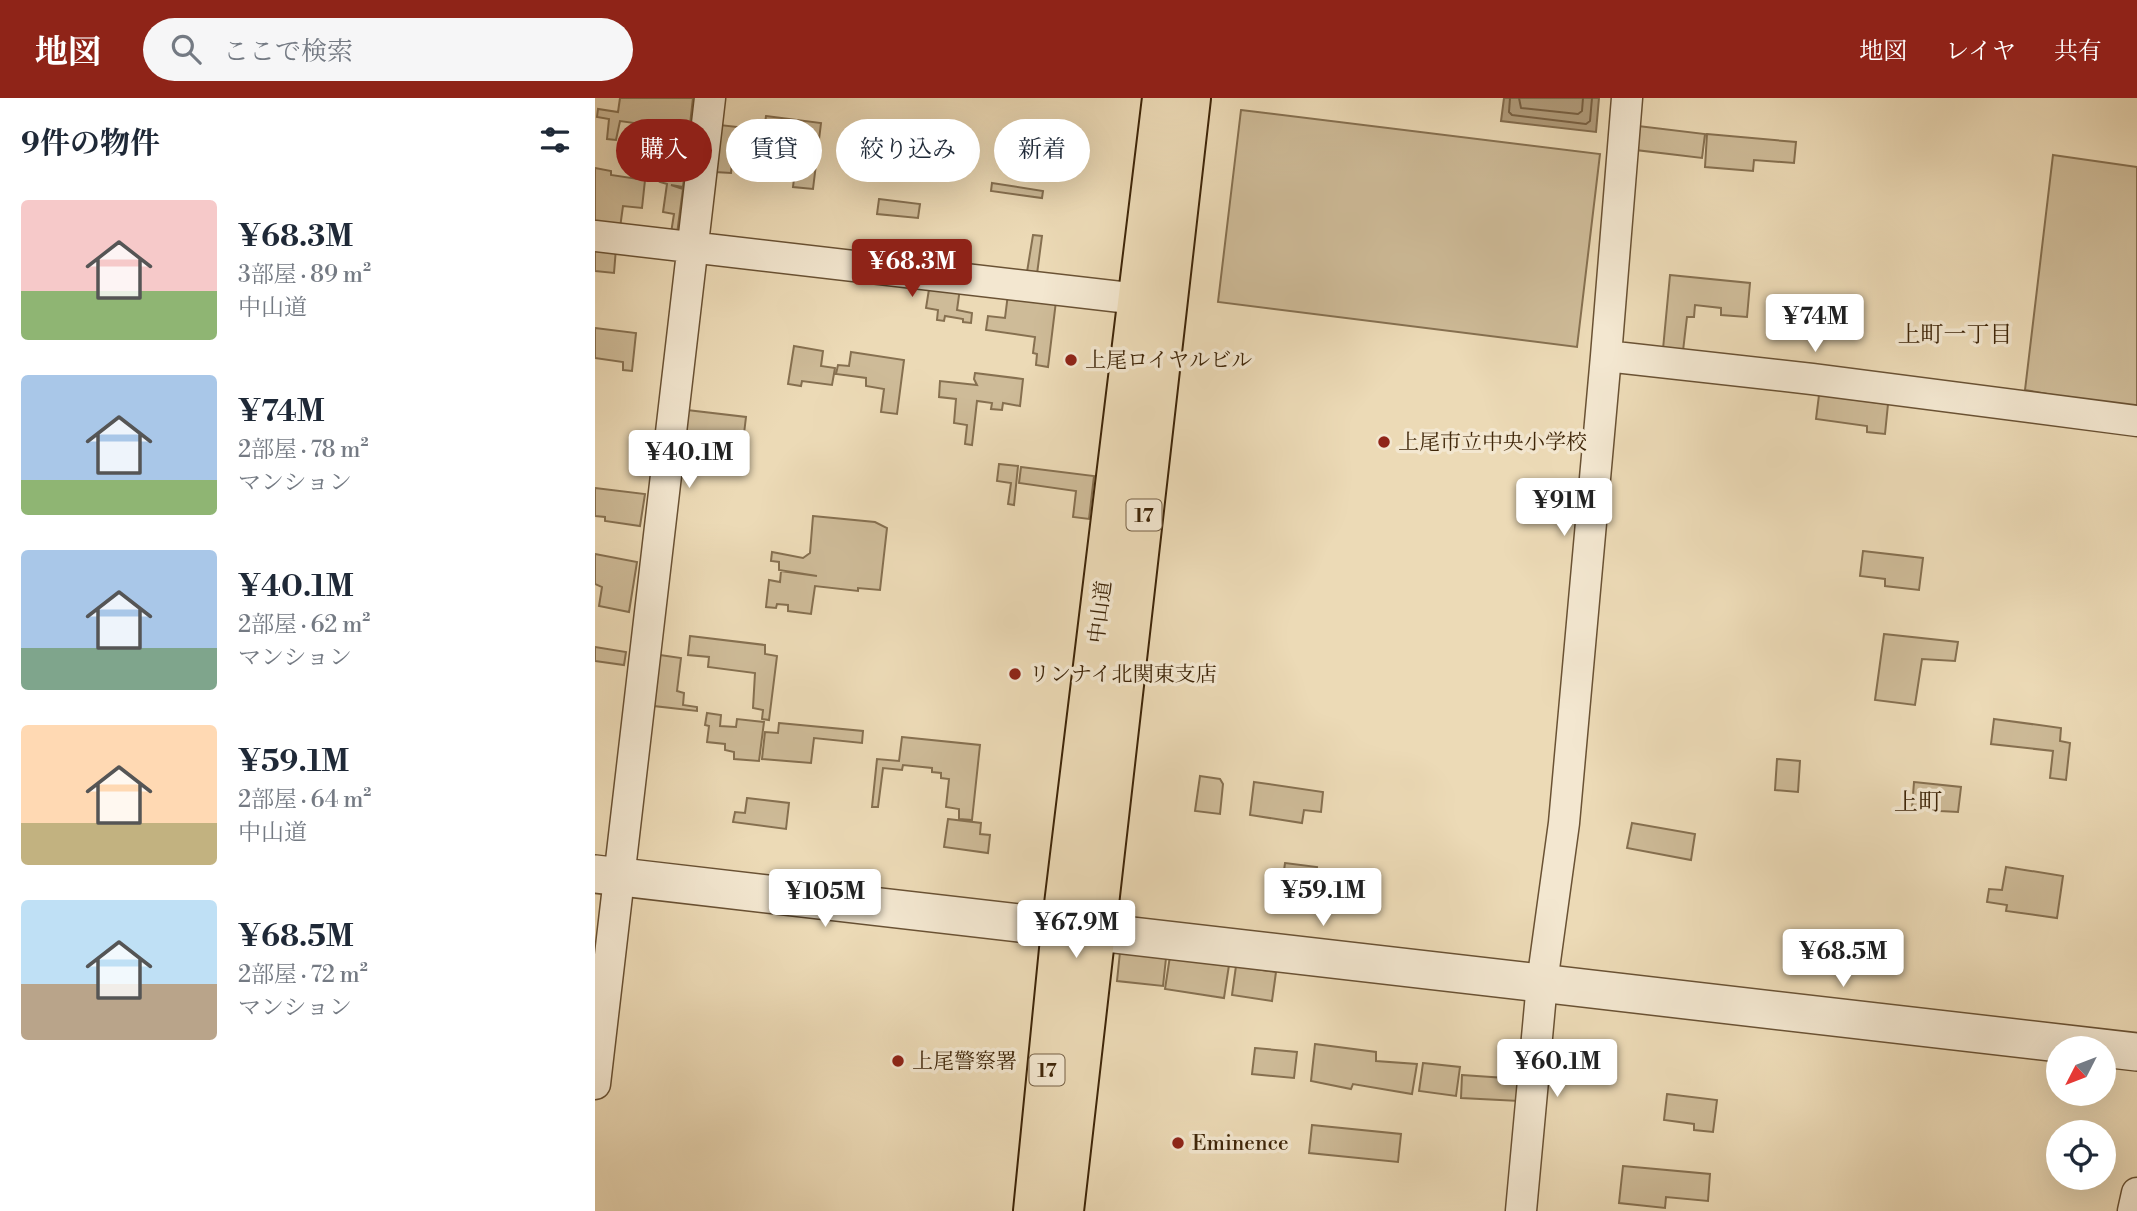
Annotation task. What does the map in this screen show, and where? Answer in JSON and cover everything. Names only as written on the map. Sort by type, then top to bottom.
[{"type":"highway","name":"中山道","points":[[1064,1211],[1079,931],[1138,299],[1163,98]]},
{"type":"highway","name":"中山道","points":[[1033,1211],[1079,931],[1191,98]]},
{"type":"street","points":[[595,1084],[608,875],[710,98]]},
{"type":"street","points":[[1521,1211],[1542,983],[1564,823],[1627,98]]},
{"type":"street","points":[[595,236],[1138,299]]},
{"type":"street","points":[[1606,356],[1812,379],[2137,421]]},
{"type":"street","points":[[608,875],[2137,1052]]},
{"type":"street","points":[[2133,1211],[2137,1193]]},
{"type":"shaded area","points":[[620,98],[693,98],[691,119],[616,119],[616,140],[607,139],[609,119],[597,117],[598,109],[618,112]]},
{"type":"shaded area","points":[[1241,110],[1600,154],[1577,347],[1218,302]]},
{"type":"shaded area","points":[[766,116],[790,119],[766,119]]},
{"type":"shaded area","points":[[720,125],[726,126],[726,173],[715,172]]},
{"type":"shaded area","points":[[1638,126],[1705,134],[1702,158],[1636,150]]},
{"type":"shaded area","points":[[1707,134],[1796,142],[1794,163],[1754,160],[1753,171],[1705,167]]},
{"type":"shaded area","points":[[2053,155],[2137,167],[2137,410],[2025,390]]},
{"type":"shaded area","points":[[595,168],[611,171],[611,175],[616,176],[616,182],[645,182],[642,208],[623,206],[620,228],[595,225]]},
{"type":"shaded area","points":[[660,182],[684,182],[683,187],[671,185],[683,189],[677,234],[671,233],[674,214],[663,212],[667,184]]},
{"type":"shaded area","points":[[794,182],[814,182],[813,189],[793,187]]},
{"type":"shaded area","points":[[992,183],[1043,191],[1042,198],[991,191]]},
{"type":"shaded area","points":[[879,199],[920,204],[918,218],[877,214]]},
{"type":"shaded area","points":[[1033,235],[1042,236],[1037,274],[1027,272]]},
{"type":"shaded area","points":[[595,246],[616,248],[614,273],[595,271]]},
{"type":"shaded area","points":[[1670,275],[1750,283],[1747,317],[1721,315],[1721,308],[1695,305],[1694,317],[1687,317],[1683,351],[1663,349]]},
{"type":"shaded area","points":[[930,283],[960,288],[957,310],[972,313],[971,323],[945,316],[944,321],[937,320],[938,310],[926,308]]},
{"type":"shaded area","points":[[1008,294],[1056,301],[1048,367],[1036,365],[1037,354],[1033,353],[1035,337],[986,330],[988,316],[1005,318]]},
{"type":"shaded area","points":[[595,328],[636,333],[632,371],[623,370],[623,362],[595,358]]},
{"type":"shaded area","points":[[794,346],[823,351],[821,366],[835,368],[832,385],[802,381],[801,386],[788,384]]},
{"type":"shaded area","points":[[851,352],[904,360],[897,414],[881,412],[884,389],[866,386],[866,378],[836,374],[838,365],[849,366]]},
{"type":"shaded area","points":[[975,373],[1023,379],[1020,406],[1003,403],[1002,410],[991,409],[992,403],[977,401],[972,445],[965,444],[967,425],[954,423],[956,399],[939,397],[940,381],[977,385]]},
{"type":"shaded area","points":[[1819,395],[1888,404],[1885,434],[1867,432],[1867,426],[1816,419]]},
{"type":"shaded area","points":[[687,410],[746,417],[743,442],[684,438]]},
{"type":"shaded area","points":[[999,464],[1018,466],[1014,505],[1008,504],[1011,483],[997,481]]},
{"type":"shaded area","points":[[1021,467],[1094,476],[1089,519],[1073,517],[1076,491],[1019,483]]},
{"type":"shaded area","points":[[595,488],[645,494],[640,526],[605,521],[605,517],[595,516]]},
{"type":"shaded area","points":[[813,516],[875,522],[887,528],[880,590],[858,588],[858,591],[815,586],[811,614],[788,611],[788,605],[766,607],[769,580],[780,582],[781,571],[817,576],[779,570],[779,562],[771,561],[772,552],[803,558],[810,553]]},
{"type":"shaded area","points":[[1863,551],[1923,558],[1919,590],[1885,586],[1885,579],[1860,576]]},
{"type":"shaded area","points":[[595,554],[637,562],[629,612],[599,606],[602,587],[595,584]]},
{"type":"shaded area","points":[[1884,634],[1958,642],[1955,661],[1922,659],[1915,705],[1875,700]]},
{"type":"shaded area","points":[[690,636],[765,645],[765,654],[777,656],[769,720],[762,719],[763,710],[753,708],[755,673],[708,667],[709,657],[688,655]]},
{"type":"shaded area","points":[[595,647],[626,652],[624,665],[595,661]]},
{"type":"shaded area","points":[[660,655],[681,658],[677,691],[684,693],[683,705],[697,707],[697,711],[654,706]]},
{"type":"shaded area","points":[[707,713],[721,715],[720,726],[736,727],[737,719],[764,722],[759,761],[734,759],[734,752],[725,750],[725,744],[707,742]]},
{"type":"shaded area","points":[[1994,719],[2061,728],[2060,741],[2070,743],[2066,780],[2050,778],[2053,751],[1991,744]]},
{"type":"shaded area","points":[[779,723],[863,731],[862,743],[814,738],[811,763],[762,759],[765,732],[778,733]]},
{"type":"shaded area","points":[[902,737],[980,745],[972,820],[959,819],[959,809],[946,807],[949,779],[941,778],[941,773],[932,772],[932,768],[903,765],[902,770],[883,768],[878,807],[872,807],[877,759],[899,761]]},
{"type":"shaded area","points":[[1777,759],[1800,761],[1798,792],[1775,790]]},
{"type":"shaded area","points":[[1200,776],[1220,779],[1223,784],[1220,814],[1195,811]]},
{"type":"shaded area","points":[[1254,782],[1323,792],[1321,812],[1304,810],[1302,823],[1250,815]]},
{"type":"shaded area","points":[[1914,782],[1961,787],[1958,812],[1940,811],[1940,803],[1920,801],[1919,808],[1912,808]]},
{"type":"shaded area","points":[[747,798],[789,803],[786,829],[733,822],[735,812],[745,813]]},
{"type":"shaded area","points":[[948,819],[981,823],[980,834],[990,835],[988,853],[944,847]]},
{"type":"shaded area","points":[[1632,823],[1695,834],[1691,860],[1627,848]]},
{"type":"shaded area","points":[[1285,863],[1317,867],[1314,890],[1282,885]]},
{"type":"shaded area","points":[[2006,867],[2063,876],[2057,918],[2006,911],[2007,905],[1987,902],[1989,889],[2002,890]]},
{"type":"shaded area","points":[[1120,952],[1166,958],[1163,986],[1117,981]]},
{"type":"shaded area","points":[[1170,956],[1229,965],[1224,998],[1165,989]]},
{"type":"shaded area","points":[[1236,966],[1276,972],[1272,1001],[1232,995]]},
{"type":"shaded area","points":[[1315,1044],[1376,1052],[1376,1061],[1417,1064],[1412,1094],[1353,1084],[1351,1089],[1311,1081]]},
{"type":"shaded area","points":[[1255,1048],[1297,1052],[1294,1078],[1252,1074]]},
{"type":"shaded area","points":[[1423,1063],[1460,1067],[1456,1096],[1419,1091]]},
{"type":"shaded area","points":[[1462,1075],[1520,1079],[1519,1101],[1461,1098]]},
{"type":"shaded area","points":[[1667,1094],[1717,1100],[1713,1132],[1694,1130],[1694,1124],[1664,1120]]},
{"type":"shaded area","points":[[1312,1125],[1401,1134],[1398,1162],[1309,1153]]},
{"type":"shaded area","points":[[1623,1166],[1710,1174],[1708,1201],[1666,1197],[1665,1208],[1619,1203]]},
{"type":"water","points":[[1504,98],[1599,98],[1596,132],[1501,121]]},
{"type":"place","name":"上尾ロイヤルビル","points":[[1071,360]]},
{"type":"place","name":"上尾市立中央小学校","points":[[1384,442]]},
{"type":"place","name":"リンナイ北関東支店","points":[[1015,674]]},
{"type":"place","name":"上尾警察署","points":[[898,1061]]},
{"type":"place","name":"Eminence","points":[[1178,1143]]},
{"type":"district","name":"上町一丁目","points":[[1955,334]]},
{"type":"district","name":"上町","points":[[1918,802]]}]
